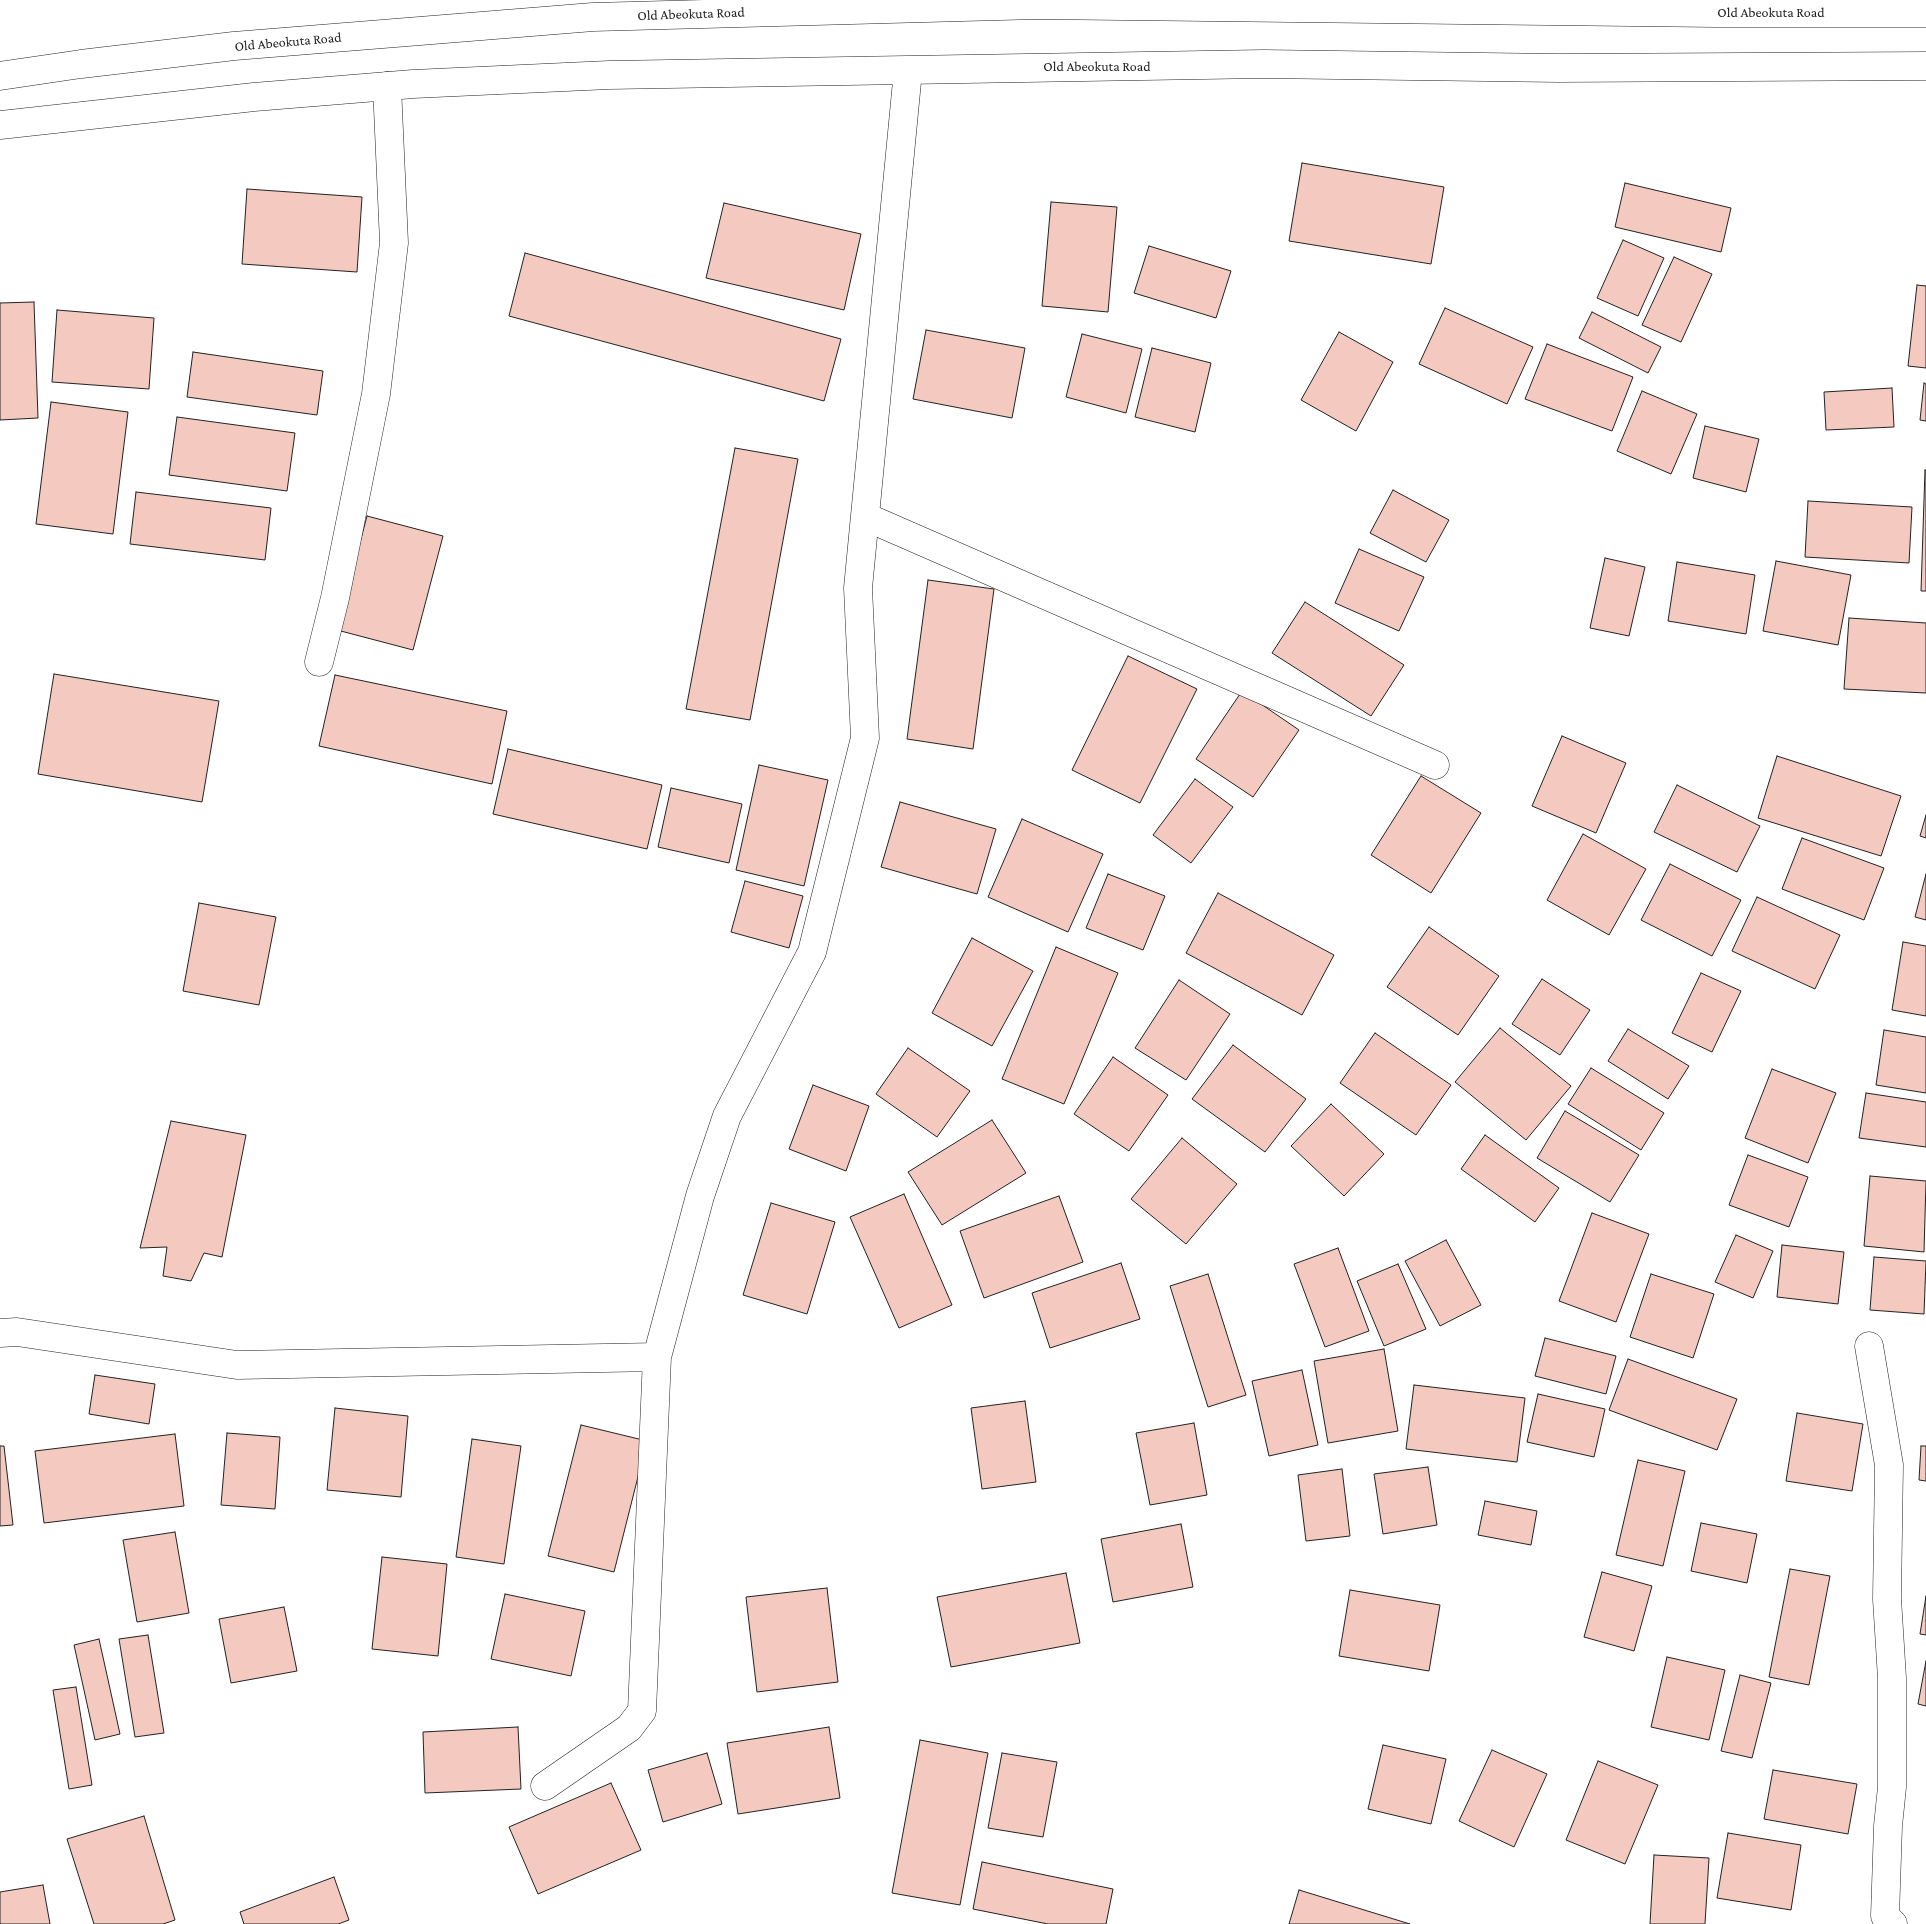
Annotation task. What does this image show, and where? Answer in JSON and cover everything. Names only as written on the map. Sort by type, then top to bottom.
[{"type":"main road","name":"Old Abeokuta Road","points":[[0,76],[81,64],[234,46],[593,17],[688,7],[1037,5],[1715,6],[1926,13]]},
{"type":"main road","name":"Old Abeokuta Road","points":[[0,125],[254,97],[387,86],[608,76],[1263,64],[1558,68],[1926,66]]},
{"type":"main road","points":[[545,1786],[629,1728],[642,1711],[657,1357],[700,1196],[727,1116],[812,952],[865,738],[858,588],[908,70]]},
{"type":"main road","points":[[319,662],[335,598],[376,394],[394,243],[387,86]]},
{"type":"main road","points":[[866,517],[1435,765]]},
{"type":"main road","points":[[0,1332],[17,1332],[247,1366],[657,1357]]},
{"type":"main road","points":[[1869,1346],[1889,1465],[1887,1599],[1892,1678],[1892,1787],[1888,1826],[1885,1916],[1894,1924]]},
{"type":"building","points":[[1302,163],[1444,187],[1431,264],[1289,241]]},
{"type":"building","points":[[1625,183],[1731,208],[1721,252],[1615,227]]},
{"type":"building","points":[[247,189],[362,197],[357,272],[242,264]]},
{"type":"building","points":[[1051,202],[1117,207],[1108,312],[1042,306]]},
{"type":"building","points":[[724,203],[861,234],[844,310],[706,278]]},
{"type":"building","points":[[1623,240],[1664,258],[1638,316],[1597,298]]},
{"type":"building","points":[[1149,246],[1231,271],[1216,318],[1134,293]]},
{"type":"building","points":[[525,253],[841,339],[824,401],[509,316]]},
{"type":"building","points":[[1674,257],[1712,274],[1681,342],[1642,325]]},
{"type":"building","points":[[1917,285],[1926,286],[1926,368],[1908,366]]},
{"type":"building","points":[[34,302],[38,418],[0,420],[0,303]]},
{"type":"building","points":[[1445,308],[1533,347],[1507,404],[1419,364]]},
{"type":"building","points":[[57,310],[154,318],[149,389],[52,382]]},
{"type":"building","points":[[1592,312],[1661,347],[1648,373],[1579,338]]},
{"type":"building","points":[[926,330],[1025,348],[1012,418],[913,399]]},
{"type":"building","points":[[1339,332],[1393,362],[1356,431],[1301,400]]},
{"type":"building","points":[[1082,334],[1142,349],[1126,413],[1066,397]]},
{"type":"building","points":[[1547,344],[1633,377],[1612,431],[1525,399]]},
{"type":"building","points":[[1152,348],[1211,363],[1195,432],[1135,417]]},
{"type":"building","points":[[193,352],[323,371],[317,415],[187,397]]},
{"type":"building","points":[[1924,383],[1926,384],[1926,421],[1920,420]]},
{"type":"building","points":[[1892,388],[1894,427],[1826,430],[1824,392]]},
{"type":"building","points":[[1642,391],[1697,414],[1671,474],[1617,451]]},
{"type":"building","points":[[51,402],[128,412],[113,534],[36,524]]},
{"type":"building","points":[[177,417],[295,433],[287,491],[169,475]]},
{"type":"building","points":[[1705,426],[1759,439],[1746,492],[1693,478]]},
{"type":"building","points":[[735,448],[798,459],[750,720],[686,709]]},
{"type":"building","points":[[1925,470],[1926,591],[1921,591]]},
{"type":"building","points":[[1393,490],[1449,520],[1426,562],[1370,533]]},
{"type":"building","points":[[136,492],[271,508],[265,560],[130,544]]},
{"type":"building","points":[[1808,501],[1912,507],[1909,563],[1805,557]]},
{"type":"building","points":[[367,516],[443,536],[413,650],[337,630]]},
{"type":"building","points":[[1359,549],[1424,577],[1399,631],[1335,603]]},
{"type":"building","points":[[1605,558],[1645,567],[1629,636],[1590,628]]},
{"type":"building","points":[[1776,561],[1851,575],[1838,645],[1763,631]]},
{"type":"building","points":[[1677,562],[1755,575],[1746,634],[1668,621]]},
{"type":"building","points":[[928,580],[994,589],[973,749],[907,739]]},
{"type":"building","points":[[1305,602],[1404,665],[1371,716],[1272,653]]},
{"type":"building","points":[[1849,618],[1926,623],[1926,693],[1844,689]]},
{"type":"building","points":[[1128,656],[1197,689],[1140,803],[1072,770]]},
{"type":"building","points":[[54,674],[219,701],[202,802],[38,774]]},
{"type":"building","points":[[335,675],[507,711],[492,784],[319,746]]},
{"type":"building","points":[[1242,691],[1299,730],[1253,797],[1196,759]]},
{"type":"building","points":[[1562,736],[1626,763],[1596,833],[1532,806]]},
{"type":"building","points":[[508,749],[662,785],[647,849],[493,814]]},
{"type":"building","points":[[1777,756],[1901,796],[1881,856],[1758,818]]},
{"type":"building","points":[[759,765],[828,780],[804,886],[736,870]]},
{"type":"building","points":[[1421,776],[1481,813],[1431,893],[1371,855]]},
{"type":"building","points":[[1195,779],[1233,807],[1191,863],[1153,835]]},
{"type":"building","points":[[1677,785],[1760,826],[1737,872],[1654,832]]},
{"type":"building","points":[[671,788],[742,804],[729,863],[658,847]]},
{"type":"building","points":[[900,802],[996,829],[977,894],[881,867]]},
{"type":"building","points":[[1926,815],[1926,838],[1920,836]]},
{"type":"building","points":[[1022,819],[1103,854],[1068,932],[988,897]]},
{"type":"building","points":[[1583,834],[1646,869],[1609,935],[1547,900]]},
{"type":"building","points":[[1802,838],[1884,868],[1864,920],[1782,889]]},
{"type":"building","points":[[1670,864],[1741,900],[1712,956],[1641,920]]},
{"type":"building","points":[[1108,874],[1165,896],[1143,950],[1086,928]]},
{"type":"building","points":[[1926,874],[1926,920],[1915,917]]},
{"type":"building","points":[[745,881],[803,896],[789,948],[731,932]]},
{"type":"building","points":[[1218,893],[1334,955],[1302,1015],[1186,953]]},
{"type":"building","points":[[1757,897],[1840,935],[1815,989],[1732,951]]},
{"type":"building","points":[[199,903],[276,917],[259,1005],[183,991]]},
{"type":"building","points":[[1429,927],[1499,976],[1458,1035],[1387,987]]},
{"type":"building","points":[[972,938],[1033,971],[992,1046],[932,1013]]},
{"type":"building","points":[[1903,942],[1926,946],[1926,1016],[1892,1010]]},
{"type":"building","points":[[1056,947],[1118,973],[1064,1104],[1002,1079]]},
{"type":"building","points":[[1701,973],[1741,991],[1712,1052],[1672,1033]]},
{"type":"building","points":[[1542,979],[1590,1010],[1560,1055],[1512,1024]]},
{"type":"building","points":[[1179,980],[1230,1014],[1186,1080],[1135,1048]]},
{"type":"building","points":[[1500,1028],[1571,1086],[1526,1140],[1455,1082]]},
{"type":"building","points":[[1628,1029],[1689,1066],[1668,1099],[1608,1061]]},
{"type":"building","points":[[1884,1030],[1926,1037],[1926,1093],[1876,1085]]},
{"type":"building","points":[[1375,1033],[1451,1085],[1416,1135],[1340,1083]]},
{"type":"building","points":[[1233,1045],[1306,1099],[1265,1152],[1192,1099]]},
{"type":"building","points":[[908,1048],[970,1091],[937,1137],[876,1094]]},
{"type":"building","points":[[1113,1057],[1168,1095],[1129,1151],[1074,1114]]},
{"type":"building","points":[[1591,1068],[1664,1113],[1641,1150],[1568,1104]]},
{"type":"building","points":[[1772,1069],[1836,1093],[1808,1163],[1745,1138]]},
{"type":"building","points":[[813,1085],[869,1106],[846,1171],[789,1149]]},
{"type":"building","points":[[1866,1093],[1926,1102],[1926,1147],[1859,1138]]},
{"type":"building","points":[[1331,1104],[1384,1154],[1344,1196],[1291,1146]]},
{"type":"building","points":[[1565,1111],[1639,1155],[1610,1202],[1537,1158]]},
{"type":"building","points":[[992,1120],[1026,1173],[942,1225],[908,1172]]},
{"type":"building","points":[[171,1121],[246,1135],[222,1257],[204,1253],[191,1281],[163,1276],[167,1247],[140,1248]]},
{"type":"building","points":[[1485,1135],[1559,1188],[1535,1222],[1461,1169]]},
{"type":"building","points":[[1182,1138],[1237,1184],[1186,1244],[1131,1199]]},
{"type":"building","points":[[1748,1155],[1808,1177],[1789,1227],[1729,1205]]},
{"type":"building","points":[[1870,1176],[1926,1181],[1924,1252],[1864,1246]]},
{"type":"building","points":[[904,1194],[952,1305],[899,1328],[850,1217]]},
{"type":"building","points":[[1059,1196],[1083,1262],[984,1298],[960,1231]]},
{"type":"building","points":[[771,1203],[835,1222],[807,1314],[743,1295]]},
{"type":"building","points":[[1592,1213],[1649,1234],[1616,1322],[1559,1301]]},
{"type":"building","points":[[1736,1235],[1773,1251],[1753,1298],[1715,1282]]},
{"type":"building","points":[[1446,1240],[1481,1305],[1440,1326],[1405,1261]]},
{"type":"building","points":[[1782,1245],[1844,1252],[1838,1304],[1777,1297]]},
{"type":"building","points":[[1338,1248],[1369,1331],[1325,1347],[1294,1264]]},
{"type":"building","points":[[1874,1257],[1926,1261],[1924,1314],[1870,1310]]},
{"type":"building","points":[[1121,1263],[1140,1319],[1050,1348],[1032,1293]]},
{"type":"building","points":[[1398,1264],[1426,1329],[1384,1346],[1357,1281]]},
{"type":"building","points":[[1208,1274],[1246,1395],[1208,1407],[1170,1286]]},
{"type":"building","points":[[1651,1274],[1714,1294],[1693,1358],[1630,1337]]},
{"type":"building","points":[[1545,1338],[1616,1356],[1606,1394],[1535,1376]]},
{"type":"building","points":[[1384,1349],[1398,1431],[1328,1443],[1314,1361]]},
{"type":"building","points":[[1628,1359],[1737,1399],[1717,1450],[1609,1410]]},
{"type":"building","points":[[1302,1370],[1318,1445],[1269,1456],[1252,1381]]},
{"type":"building","points":[[95,1375],[155,1384],[149,1424],[89,1414]]},
{"type":"building","points":[[1414,1385],[1525,1398],[1517,1462],[1406,1449]]},
{"type":"building","points":[[1538,1394],[1605,1409],[1594,1457],[1527,1442]]},
{"type":"building","points":[[1025,1401],[1036,1482],[982,1489],[971,1408]]},
{"type":"building","points":[[335,1408],[408,1416],[401,1497],[327,1490]]},
{"type":"building","points":[[1797,1413],[1863,1424],[1852,1491],[1786,1481]]},
{"type":"building","points":[[1194,1423],[1207,1495],[1150,1505],[1136,1433]]},
{"type":"building","points":[[581,1425],[647,1441],[614,1572],[548,1556]]},
{"type":"building","points":[[227,1433],[280,1437],[275,1509],[221,1505]]},
{"type":"building","points":[[175,1434],[184,1506],[44,1523],[35,1451]]},
{"type":"building","points":[[472,1439],[521,1446],[504,1564],[456,1557]]},
{"type":"building","points":[[0,1446],[4,1446],[13,1525],[0,1526]]},
{"type":"building","points":[[1921,1446],[1926,1446],[1926,1481],[1919,1480]]},
{"type":"building","points":[[1638,1460],[1685,1471],[1663,1566],[1616,1555]]},
{"type":"building","points":[[1428,1467],[1437,1525],[1383,1534],[1374,1474]]},
{"type":"building","points":[[1342,1469],[1350,1536],[1306,1541],[1298,1475]]},
{"type":"building","points":[[1485,1501],[1537,1511],[1531,1545],[1478,1535]]},
{"type":"building","points":[[1701,1523],[1757,1534],[1747,1583],[1691,1571]]},
{"type":"building","points":[[1181,1524],[1193,1587],[1113,1602],[1101,1539]]},
{"type":"building","points":[[175,1532],[189,1613],[137,1622],[123,1540]]},
{"type":"building","points":[[382,1557],[447,1564],[438,1656],[372,1649]]},
{"type":"building","points":[[1790,1569],[1830,1576],[1809,1685],[1769,1677]]},
{"type":"building","points":[[1602,1572],[1652,1586],[1634,1651],[1584,1637]]},
{"type":"building","points":[[1066,1573],[1080,1643],[951,1667],[937,1597]]},
{"type":"building","points":[[827,1588],[838,1682],[757,1692],[746,1597]]},
{"type":"building","points":[[1350,1590],[1440,1605],[1429,1671],[1339,1656]]},
{"type":"building","points":[[505,1594],[585,1611],[571,1676],[491,1659]]},
{"type":"building","points":[[1926,1596],[1926,1635],[1920,1634]]},
{"type":"building","points":[[284,1607],[297,1671],[231,1683],[219,1619]]},
{"type":"building","points":[[148,1635],[164,1733],[135,1737],[119,1639]]},
{"type":"building","points":[[99,1639],[120,1734],[95,1740],[74,1645]]},
{"type":"building","points":[[1667,1657],[1725,1670],[1709,1740],[1651,1727]]},
{"type":"building","points":[[1926,1661],[1926,1706],[1918,1704]]},
{"type":"building","points":[[1740,1675],[1771,1683],[1752,1758],[1721,1751]]},
{"type":"building","points":[[76,1687],[92,1785],[69,1789],[53,1690]]},
{"type":"building","points":[[518,1727],[521,1789],[425,1793],[423,1732]]},
{"type":"building","points":[[829,1727],[840,1798],[738,1814],[727,1743]]},
{"type":"building","points":[[920,1740],[988,1753],[960,1905],[892,1893]]},
{"type":"building","points":[[1383,1745],[1446,1759],[1431,1824],[1368,1809]]},
{"type":"building","points":[[1492,1750],[1547,1774],[1514,1847],[1459,1821]]},
{"type":"building","points":[[707,1753],[722,1804],[663,1822],[648,1770]]},
{"type":"building","points":[[1002,1753],[1057,1762],[1043,1837],[988,1828]]},
{"type":"building","points":[[1598,1761],[1658,1785],[1625,1864],[1566,1840]]},
{"type":"building","points":[[1773,1770],[1857,1784],[1848,1834],[1764,1819]]},
{"type":"building","points":[[611,1783],[641,1850],[538,1894],[509,1827]]},
{"type":"building","points":[[144,1816],[175,1920],[163,1924],[94,1924],[67,1839]]},
{"type":"building","points":[[1728,1833],[1801,1845],[1791,1910],[1717,1898]]},
{"type":"building","points":[[1654,1855],[1709,1858],[1705,1924],[1650,1924]]},
{"type":"building","points":[[982,1862],[1113,1889],[1106,1924],[1048,1924],[973,1909]]},
{"type":"building","points":[[334,1877],[349,1920],[338,1924],[244,1924],[240,1912]]},
{"type":"building","points":[[43,1885],[50,1924],[0,1924],[0,1892]]},
{"type":"building","points":[[1299,1890],[1410,1924],[1289,1924]]}]
